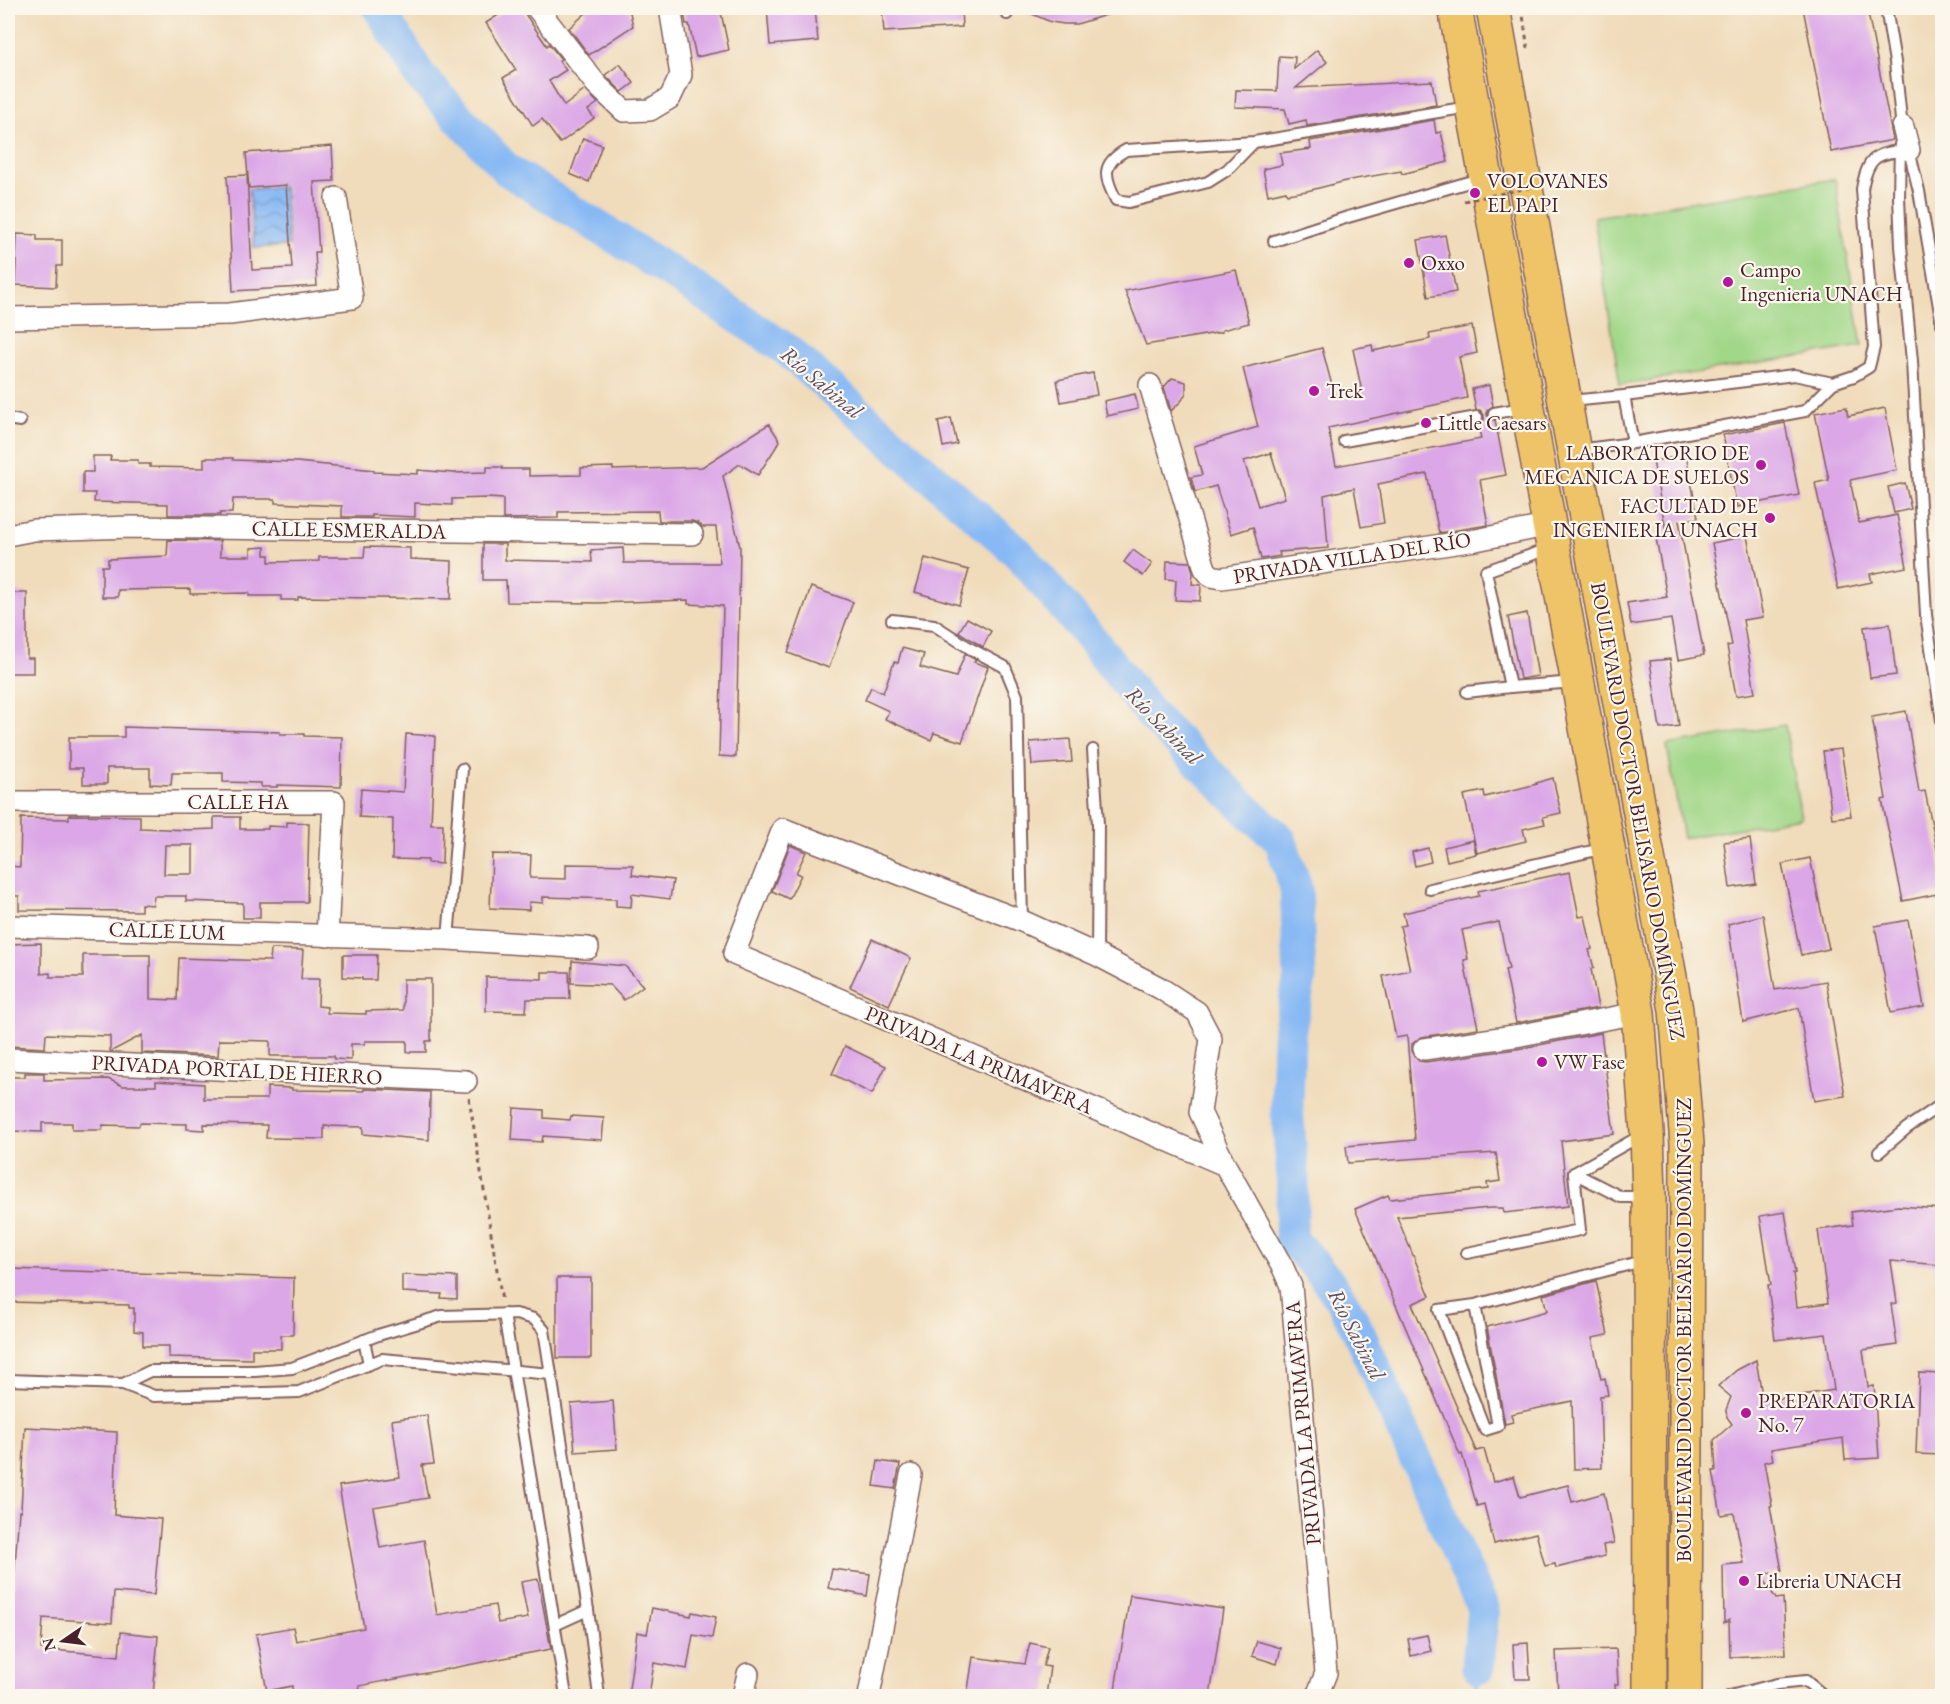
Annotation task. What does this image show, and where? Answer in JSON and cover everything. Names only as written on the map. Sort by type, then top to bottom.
[{"type":"main road","name":"BOULEVARD DOCTOR BELISARIO DOMÍNGUEZ","points":[[1455,8],[1638,1013],[1647,1132],[1649,1197],[1650,1696]]},
{"type":"main road","name":"BOULEVARD DOCTOR BELISARIO DOMÍNGUEZ","points":[[1493,8],[1677,1022],[1687,1144],[1685,1696]]},
{"type":"main road","points":[[1470,94],[1504,73]]},
{"type":"street","points":[[537,8],[596,84],[624,111],[650,110],[670,98],[681,75],[670,8]]},
{"type":"street","points":[[1903,127],[1904,150]]},
{"type":"street","points":[[8,318],[230,314],[352,298],[336,198]]},
{"type":"street","name":"PRIVADA VILLA DEL RÍO","points":[[1150,385],[1205,569],[1211,576],[1222,578],[1455,543],[1552,536]]},
{"type":"street","name":"CALLE ESMERALDA","points":[[8,535],[34,530],[132,527],[692,534]]},
{"type":"street","name":"CALLE HA","points":[[8,802],[334,802],[327,936]]},
{"type":"street","name":"PRIVADA LA PRIMAVERA","points":[[1225,1165],[734,954],[783,829],[1023,921],[1097,955],[1160,988],[1197,1012],[1211,1039],[1200,1112],[1225,1165],[1291,1286],[1326,1673],[1317,1696]]},
{"type":"street","name":"CALLE LUM","points":[[8,926],[448,939],[588,948]]},
{"type":"street","points":[[1424,1049],[1638,1013]]},
{"type":"street","name":"PRIVADA PORTAL DE HIERRO","points":[[8,1059],[466,1081]]},
{"type":"street","points":[[869,1696],[911,1475]]},
{"type":"street","points":[[743,1696],[748,1674]]},
{"type":"lane","points":[[1886,8],[1903,127]]},
{"type":"lane","points":[[1254,142],[1227,170],[1208,182],[1129,202],[1116,200],[1109,187],[1106,173],[1109,165],[1113,157],[1126,150],[1254,142],[1470,94]]},
{"type":"lane","points":[[1563,401],[1624,396],[1794,375],[1833,382],[1854,376],[1869,367],[1874,347],[1862,189],[1866,169],[1870,162],[1880,155],[1904,150]]},
{"type":"lane","points":[[1904,150],[1918,191],[1942,324]]},
{"type":"lane","points":[[1904,150],[1901,246],[1912,361],[1926,615],[1942,721]]},
{"type":"lane","points":[[1274,241],[1486,177]]},
{"type":"lane","points":[[1575,450],[1633,444],[1805,411],[1833,382]]},
{"type":"lane","points":[[1624,396],[1633,444]]},
{"type":"lane","points":[[1494,413],[1527,407]]},
{"type":"lane","points":[[1344,441],[1477,417]]},
{"type":"lane","points":[[8,419],[20,421]]},
{"type":"lane","points":[[1510,687],[1486,571],[1552,536]]},
{"type":"lane","points":[[892,620],[934,625],[1005,668],[1017,696],[1023,921]]},
{"type":"lane","points":[[1467,693],[1578,682]]},
{"type":"lane","points":[[1093,750],[1098,824],[1097,955]]},
{"type":"lane","points":[[448,939],[462,769]]},
{"type":"lane","points":[[1430,889],[1608,848]]},
{"type":"lane","points":[[1879,1152],[1907,1128],[1942,1104]]},
{"type":"lane","points":[[1574,1173],[1647,1132]]},
{"type":"lane","points":[[1574,1173],[1621,1197],[1649,1197]]},
{"type":"lane","points":[[1467,1253],[1580,1230],[1574,1173]]},
{"type":"lane","points":[[1474,1305],[1498,1426],[1485,1430],[1439,1310],[1474,1305],[1650,1259]]},
{"type":"lane","points":[[504,1314],[566,1696]]},
{"type":"lane","points":[[123,1384],[150,1371],[255,1371],[292,1368],[364,1340],[442,1316],[516,1314],[534,1319],[544,1330],[588,1610],[599,1696]]},
{"type":"lane","points":[[364,1340],[369,1365]]},
{"type":"lane","points":[[8,1380],[123,1384],[154,1396],[299,1392],[382,1359],[551,1374]]},
{"type":"lane","points":[[555,1624],[588,1610]]},
{"type":"lane","points":[[1730,1696],[1777,1684],[1806,1680],[1824,1696]]},
{"type":"path","points":[[1464,201],[1538,186]]},
{"type":"path","points":[[466,1081],[504,1314]]},
{"type":"green space","name":"Campo Ingenieria UNACH","points":[[1835,179],[1862,346],[1620,385],[1594,217]]},
{"type":"green space","points":[[1785,725],[1801,818],[1683,838],[1667,745]]},
{"type":"water","points":[[284,187],[289,246],[254,248],[249,189]]},
{"type":"building","points":[[509,8],[521,8],[547,46],[549,44],[561,59],[559,61],[566,70],[549,81],[564,106],[585,90],[598,103],[588,110],[594,118],[560,143],[542,119],[533,126],[503,78],[516,70],[486,23]]},
{"type":"building","points":[[585,8],[629,8],[633,26],[589,55],[569,28],[586,13]]},
{"type":"building","points":[[683,8],[720,8],[729,50],[696,57]]},
{"type":"building","points":[[767,8],[815,8],[818,41],[770,45]]},
{"type":"building","points":[[882,8],[961,8],[962,27],[884,32]]},
{"type":"building","points":[[1018,8],[1118,8],[1119,11],[1077,24],[1064,24],[1051,22]]},
{"type":"building","points":[[1803,8],[1867,8],[1893,140],[1831,152]]},
{"type":"building","points":[[1317,50],[1327,62],[1296,88],[1432,81],[1436,105],[1307,126],[1306,120],[1289,124],[1285,109],[1235,107],[1236,90],[1277,91],[1279,56],[1295,57],[1294,69]]},
{"type":"building","points":[[620,64],[634,83],[622,92],[605,75]]},
{"type":"building","points":[[1434,120],[1436,133],[1441,132],[1448,162],[1402,174],[1401,171],[1350,180],[1307,191],[1287,194],[1286,191],[1268,195],[1263,169],[1282,165],[1280,153],[1311,149],[1310,141]]},
{"type":"building","points":[[583,138],[602,145],[589,182],[570,174]]},
{"type":"building","points":[[332,146],[334,181],[314,182],[319,252],[315,252],[317,286],[233,291],[227,176],[247,175],[252,270],[292,268],[286,185],[249,188],[246,153]]},
{"type":"building","points":[[17,234],[37,235],[37,240],[62,240],[62,266],[57,266],[56,287],[15,285]]},
{"type":"building","points":[[1445,235],[1456,292],[1428,297],[1418,240]]},
{"type":"building","points":[[1236,270],[1249,323],[1222,330],[1222,332],[1146,345],[1125,291]]},
{"type":"building","points":[[1472,326],[1477,353],[1459,357],[1467,398],[1328,428],[1336,466],[1481,439],[1478,424],[1484,420],[1484,415],[1480,410],[1476,410],[1472,389],[1489,385],[1493,406],[1487,410],[1487,415],[1491,420],[1495,420],[1506,475],[1480,480],[1488,525],[1439,533],[1427,474],[1378,484],[1384,523],[1361,527],[1354,488],[1324,495],[1328,548],[1279,552],[1280,556],[1261,559],[1253,527],[1231,534],[1216,486],[1195,492],[1191,477],[1202,475],[1194,446],[1258,427],[1243,368],[1322,348],[1335,397],[1362,392],[1353,349],[1372,345],[1373,351],[1430,339],[1429,334]],"holes":[[[1271,453],[1285,498],[1258,506],[1244,461]]]},
{"type":"building","points":[[1093,373],[1097,395],[1061,402],[1057,380]]},
{"type":"building","points":[[1172,378],[1186,382],[1186,393],[1171,411],[1164,387]]},
{"type":"building","points":[[1135,394],[1138,409],[1107,416],[1104,401]]},
{"type":"building","points":[[1846,407],[1848,416],[1885,408],[1897,470],[1850,480],[1859,523],[1897,515],[1907,567],[1870,574],[1872,582],[1838,589],[1815,483],[1829,480],[1815,413]]},
{"type":"building","points":[[951,418],[957,444],[943,447],[938,421]]},
{"type":"building","name":"LABORATORIO DE MECANICA DE SUELOS","points":[[1785,423],[1799,495],[1737,507],[1723,435]]},
{"type":"building","points":[[769,424],[780,441],[758,475],[740,464],[723,476],[740,547],[736,757],[719,756],[723,606],[688,604],[688,600],[598,603],[507,602],[506,580],[483,580],[483,544],[505,544],[505,560],[592,562],[591,550],[623,548],[624,563],[720,563],[716,527],[703,527],[692,521],[659,521],[658,511],[558,512],[558,518],[503,519],[503,499],[488,498],[452,499],[452,505],[415,503],[415,517],[372,515],[372,517],[342,517],[342,506],[275,503],[275,499],[233,499],[232,513],[220,513],[220,515],[168,515],[168,504],[94,502],[95,493],[83,493],[83,472],[93,472],[93,456],[111,456],[110,460],[138,460],[138,464],[150,464],[150,467],[204,468],[204,458],[233,458],[233,460],[297,462],[374,470],[374,472],[418,474],[418,470],[453,473],[487,472],[487,467],[529,469],[529,476],[581,475],[581,468],[613,467],[613,470],[702,467]]},
{"type":"building","points":[[1686,455],[1698,518],[1679,521],[1704,655],[1678,660],[1671,619],[1631,625],[1627,603],[1667,597],[1656,538],[1667,536],[1653,461]]},
{"type":"building","points":[[1905,483],[1911,509],[1894,513],[1888,487]]},
{"type":"building","points":[[1747,536],[1763,617],[1743,620],[1755,693],[1736,696],[1727,646],[1732,645],[1712,543]]},
{"type":"building","points":[[168,540],[220,541],[220,556],[251,556],[251,548],[265,547],[265,555],[269,555],[269,562],[319,561],[319,557],[364,557],[365,547],[410,548],[410,559],[452,561],[451,599],[298,597],[298,600],[281,600],[281,596],[249,596],[249,593],[190,594],[190,589],[118,590],[118,597],[102,597],[102,566],[108,566],[108,559],[167,556]]},
{"type":"building","points":[[1133,550],[1152,564],[1143,576],[1124,562]]},
{"type":"building","points":[[925,558],[969,570],[959,605],[915,592]]},
{"type":"building","points":[[1167,561],[1190,562],[1193,572],[1192,584],[1201,585],[1200,601],[1175,600],[1176,580],[1166,579]]},
{"type":"building","points":[[811,587],[853,602],[829,668],[788,653]]},
{"type":"building","points":[[8,593],[27,593],[27,658],[33,658],[33,673],[8,673]]},
{"type":"building","points":[[1527,613],[1538,676],[1520,679],[1508,617]]},
{"type":"building","points":[[967,618],[991,631],[983,647],[959,632]]},
{"type":"building","points":[[1890,624],[1896,675],[1870,678],[1864,627]]},
{"type":"building","points":[[902,648],[924,654],[920,667],[956,677],[965,654],[976,660],[974,662],[988,667],[962,742],[934,733],[931,740],[885,719],[889,711],[865,700],[871,687],[883,693],[894,662],[898,663]]},
{"type":"building","points":[[1670,659],[1679,726],[1660,729],[1650,661]]},
{"type":"building","points":[[1906,711],[1919,792],[1925,791],[1942,873],[1942,893],[1903,901],[1882,800],[1886,799],[1872,717]]},
{"type":"building","points":[[124,727],[280,732],[280,734],[304,734],[304,736],[342,737],[341,787],[277,785],[277,787],[261,787],[261,783],[223,782],[223,773],[172,773],[171,785],[150,784],[150,768],[107,768],[107,784],[83,784],[83,768],[69,768],[69,737],[124,737]]},
{"type":"building","points":[[406,734],[435,736],[431,824],[443,824],[442,864],[428,863],[428,860],[392,859],[393,819],[359,817],[361,789],[403,792]]},
{"type":"building","points":[[1070,739],[1072,762],[1032,765],[1030,742]]},
{"type":"building","points":[[1841,749],[1851,816],[1832,818],[1823,751]]},
{"type":"building","points":[[1553,778],[1561,813],[1543,817],[1545,824],[1523,829],[1526,841],[1477,853],[1464,795],[1484,791],[1485,797]]},
{"type":"building","points":[[69,815],[140,816],[140,828],[189,830],[214,829],[214,817],[240,817],[240,829],[268,829],[268,826],[287,827],[287,822],[309,823],[307,902],[260,902],[260,918],[243,918],[243,903],[186,901],[186,896],[154,896],[153,905],[141,904],[141,911],[19,910],[19,896],[8,896],[8,866],[20,867],[21,818],[69,819]],"holes":[[[165,845],[193,845],[193,874],[164,874]]]},
{"type":"building","points":[[1750,839],[1756,884],[1730,888],[1724,842]]},
{"type":"building","points":[[1473,840],[1476,854],[1447,861],[1444,847]]},
{"type":"building","points":[[790,845],[806,852],[796,873],[801,875],[789,899],[772,891]]},
{"type":"building","points":[[1428,848],[1431,862],[1415,866],[1412,852]]},
{"type":"building","points":[[492,854],[531,855],[530,878],[566,879],[566,864],[633,865],[632,875],[673,880],[670,899],[632,894],[631,907],[616,906],[616,899],[543,897],[543,903],[529,902],[529,910],[490,908]]},
{"type":"building","points":[[1810,858],[1829,949],[1801,955],[1782,864]]},
{"type":"building","points":[[1570,872],[1579,917],[1585,916],[1592,949],[1589,950],[1594,968],[1591,969],[1598,1008],[1516,1023],[1505,970],[1509,969],[1499,922],[1462,930],[1468,959],[1464,960],[1478,1028],[1422,1037],[1412,1044],[1412,1051],[1419,1061],[1426,1062],[1523,1048],[1601,1033],[1614,1134],[1561,1141],[1568,1206],[1504,1213],[1503,1208],[1490,1208],[1397,1217],[1430,1296],[1412,1304],[1476,1451],[1484,1449],[1493,1482],[1514,1476],[1520,1497],[1568,1485],[1572,1502],[1604,1493],[1614,1543],[1603,1545],[1605,1556],[1556,1568],[1555,1564],[1545,1566],[1536,1533],[1494,1544],[1484,1504],[1477,1506],[1462,1454],[1460,1455],[1355,1209],[1388,1195],[1390,1199],[1488,1189],[1487,1183],[1500,1181],[1496,1153],[1348,1163],[1346,1146],[1415,1140],[1407,1036],[1396,1038],[1383,976],[1410,970],[1400,926],[1406,925],[1403,913],[1479,896],[1478,891]]},
{"type":"building","points":[[1763,915],[1775,990],[1826,981],[1845,1096],[1814,1101],[1799,1008],[1743,1022],[1728,924]]},
{"type":"building","points":[[1908,920],[1924,1007],[1891,1013],[1875,926]]},
{"type":"building","points":[[872,939],[911,958],[889,1005],[850,987]]},
{"type":"building","points":[[41,943],[41,974],[50,973],[50,977],[83,977],[83,955],[150,955],[150,999],[177,1000],[179,958],[270,961],[271,949],[303,950],[301,979],[319,979],[318,1006],[327,1007],[327,1013],[366,1014],[366,1011],[403,1010],[403,979],[431,979],[431,1041],[426,1041],[426,1052],[407,1052],[407,1041],[365,1041],[365,1044],[351,1044],[351,1060],[334,1059],[334,1056],[270,1056],[270,1041],[219,1040],[218,1056],[142,1053],[142,1035],[112,1051],[110,1051],[110,1036],[46,1034],[45,1048],[8,1046],[8,944]]},
{"type":"building","points":[[343,955],[377,955],[376,980],[343,977]]},
{"type":"building","points":[[572,961],[625,966],[643,986],[624,1000],[610,985],[571,983]]},
{"type":"building","points":[[542,972],[569,972],[570,999],[527,999],[526,1012],[486,1011],[486,977],[542,979]]},
{"type":"building","points":[[845,1046],[886,1066],[872,1094],[832,1074]]},
{"type":"building","points":[[25,1073],[44,1073],[44,1080],[108,1079],[123,1086],[156,1086],[156,1081],[204,1084],[204,1099],[267,1099],[267,1087],[292,1088],[292,1090],[364,1091],[364,1089],[430,1092],[429,1140],[363,1134],[363,1127],[324,1126],[324,1139],[266,1138],[267,1125],[204,1124],[204,1130],[187,1129],[187,1124],[140,1123],[139,1126],[103,1125],[102,1130],[72,1130],[72,1123],[42,1123],[42,1132],[8,1131],[8,1077],[25,1077]]},
{"type":"building","points":[[514,1108],[544,1110],[544,1118],[570,1120],[571,1116],[604,1118],[602,1140],[543,1136],[542,1142],[512,1140]]},
{"type":"building","points":[[1898,1206],[1942,1209],[1942,1265],[1891,1261],[1897,1303],[1891,1304],[1897,1345],[1863,1350],[1868,1387],[1874,1386],[1879,1458],[1845,1460],[1843,1438],[1771,1449],[1773,1460],[1764,1462],[1782,1571],[1761,1575],[1776,1599],[1783,1598],[1786,1654],[1730,1657],[1729,1620],[1724,1623],[1723,1565],[1744,1563],[1734,1513],[1721,1515],[1713,1471],[1716,1471],[1714,1440],[1732,1424],[1727,1417],[1726,1410],[1731,1397],[1718,1386],[1737,1370],[1756,1360],[1763,1401],[1834,1390],[1826,1334],[1775,1340],[1768,1285],[1771,1285],[1760,1216],[1785,1212],[1795,1273],[1793,1273],[1797,1307],[1828,1303],[1818,1230],[1853,1225],[1851,1212]]},
{"type":"building","points":[[8,1269],[294,1278],[293,1335],[281,1335],[281,1349],[252,1349],[252,1359],[169,1357],[169,1346],[143,1346],[143,1332],[134,1331],[134,1308],[129,1308],[129,1305],[8,1302]]},
{"type":"building","points":[[402,1275],[457,1277],[457,1299],[441,1298],[442,1294],[402,1292]]},
{"type":"building","points":[[557,1278],[591,1278],[591,1358],[557,1358]]},
{"type":"building","points":[[1596,1281],[1608,1335],[1592,1338],[1601,1379],[1605,1378],[1608,1395],[1600,1396],[1602,1468],[1574,1469],[1572,1401],[1511,1414],[1513,1422],[1505,1424],[1487,1327],[1547,1311],[1543,1295]]},
{"type":"building","points":[[1919,1373],[1942,1374],[1942,1455],[1916,1454]]},
{"type":"building","points":[[613,1401],[617,1449],[575,1452],[571,1404]]},
{"type":"building","points":[[427,1415],[434,1464],[422,1465],[428,1498],[373,1507],[380,1548],[424,1540],[437,1615],[495,1605],[498,1623],[528,1618],[521,1582],[538,1579],[551,1649],[359,1686],[361,1696],[293,1696],[292,1686],[267,1691],[256,1634],[293,1627],[296,1641],[364,1628],[339,1486],[400,1477],[392,1420]]},
{"type":"building","points":[[25,1427],[117,1432],[114,1515],[161,1519],[154,1595],[114,1592],[112,1623],[43,1618],[41,1649],[119,1656],[121,1632],[158,1636],[153,1696],[8,1696],[9,1644],[19,1511],[21,1511]]},
{"type":"building","points":[[878,1461],[900,1464],[895,1489],[874,1486]]},
{"type":"building","points":[[832,1569],[870,1574],[867,1596],[828,1588]]},
{"type":"building","points":[[1130,1595],[1223,1609],[1210,1696],[1114,1696]]},
{"type":"building","points":[[652,1608],[691,1616],[692,1612],[716,1617],[712,1638],[693,1635],[687,1669],[654,1663],[649,1696],[628,1696],[637,1632],[647,1634]]},
{"type":"building","points":[[1427,1635],[1431,1651],[1411,1656],[1408,1639]]},
{"type":"building","points":[[1257,1641],[1281,1648],[1277,1664],[1252,1656]]},
{"type":"building","points":[[1030,1643],[1048,1647],[1043,1666],[1050,1667],[1046,1696],[967,1696],[973,1657],[1025,1664]]},
{"type":"building","points":[[1528,1643],[1530,1679],[1515,1679],[1513,1644]]},
{"type":"building","points":[[1616,1649],[1618,1684],[1615,1684],[1616,1696],[1558,1696],[1556,1651]]},
{"type":"waterway","name":"Río Sabinal","points":[[379,8],[420,76],[507,170],[675,275],[787,350],[1018,553],[1093,641],[1153,717],[1253,816],[1280,839],[1296,888],[1300,978],[1289,1033],[1287,1110],[1293,1176],[1291,1239],[1325,1278],[1343,1303],[1359,1332],[1483,1608],[1478,1668]]},
{"type":"waterway","name":"Río Sabinal","points":[[1476,1696],[1478,1668]]},
{"type":"place","name":"VOLOVANES EL PAPI","points":[[1475,193]]},
{"type":"place","name":"Oxxo","points":[[1409,263]]},
{"type":"place","name":"Campo Ingenieria UNACH","points":[[1728,282]]},
{"type":"place","name":"Trek","points":[[1314,391]]},
{"type":"place","name":"Little Caesars","points":[[1426,423]]},
{"type":"place","name":"LABORATORIO DE MECANICA DE SUELOS","points":[[1761,465]]},
{"type":"place","name":"FACULTAD DE INGENIERIA UNACH","points":[[1770,518]]},
{"type":"place","name":"VW Fase","points":[[1542,1062]]},
{"type":"place","name":"PREPARATORIA No. 7","points":[[1746,1413]]},
{"type":"place","name":"Libreria UNACH","points":[[1744,1581]]}]
